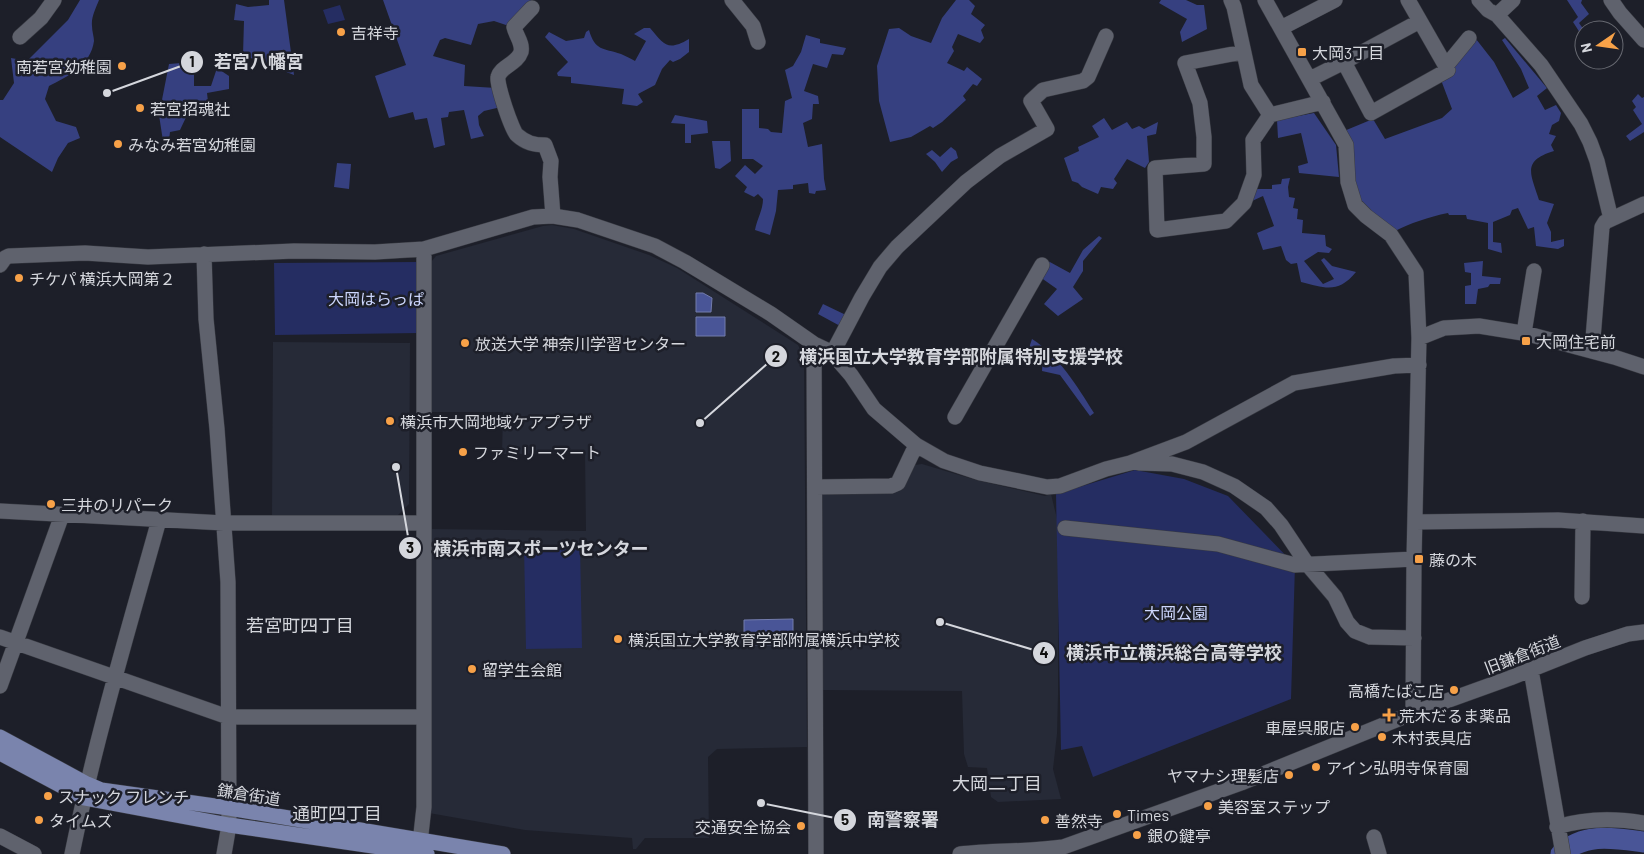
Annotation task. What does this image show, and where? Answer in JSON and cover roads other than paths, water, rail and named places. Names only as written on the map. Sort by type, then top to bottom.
[{"type":"main road","name":"鎌倉街道","points":[[0,736],[85,791],[101,790],[229,808],[421,850]]},
{"type":"main road","name":"鎌倉街道","points":[[0,753],[85,791],[229,825],[421,850],[503,854]]},
{"type":"street","points":[[20,36],[41,18],[54,0]]},
{"type":"street","points":[[732,0],[753,26],[758,42]]},
{"type":"street","points":[[1231,0],[1251,85],[1270,115]]},
{"type":"street","points":[[1265,0],[1346,145],[1348,182],[1355,204],[1366,216],[1392,235],[1416,273],[1419,365],[1414,559],[1413,713]]},
{"type":"street","points":[[1281,28],[1335,0]]},
{"type":"street","points":[[1344,62],[1371,113],[1448,70],[1408,0]]},
{"type":"street","points":[[1480,0],[1488,10],[1497,15],[1541,64],[1581,124],[1597,161],[1611,219]]},
{"type":"street","points":[[1497,15],[1513,0]]},
{"type":"street","points":[[1614,2],[1644,40]]},
{"type":"street","points":[[532,8],[514,27],[521,44],[521,50],[519,56],[500,73],[498,82],[516,135],[533,145],[545,145],[551,161],[550,177],[553,216]]},
{"type":"street","points":[[1310,79],[1420,21]]},
{"type":"street","points":[[832,354],[880,267],[897,247],[972,177],[1000,156],[1047,129],[1031,101],[1043,90],[1083,81],[1088,77],[1106,36]]},
{"type":"street","points":[[1446,66],[1468,38]]},
{"type":"street","points":[[1243,52],[1185,64],[1200,103],[1204,137],[1204,164],[1155,168],[1157,230],[1226,220],[1244,204],[1254,175],[1253,140],[1270,115],[1323,102]]},
{"type":"street","points":[[1592,351],[1602,227],[1605,222],[1644,204]]},
{"type":"street","points":[[0,265],[7,256],[19,255],[85,253],[148,257],[294,251],[375,252],[424,249],[533,217],[553,216],[578,220],[655,246],[771,314],[814,344],[832,354],[851,375],[874,409],[916,445],[944,461],[999,477],[1047,487],[1060,486],[1186,442],[1294,383],[1394,366],[1419,365]]},
{"type":"street","points":[[421,850],[424,807],[424,249]]},
{"type":"street","points":[[204,254],[206,319],[228,582],[229,825],[224,854]]},
{"type":"street","points":[[956,417],[1042,265]]},
{"type":"street","points":[[1524,333],[1534,271]]},
{"type":"street","points":[[1419,338],[1444,328],[1479,326],[1524,333],[1644,367]]},
{"type":"street","points":[[814,344],[816,854]]},
{"type":"street","points":[[815,487],[891,486],[898,483],[916,445]]},
{"type":"street","points":[[1130,463],[1172,464],[1203,472],[1234,486],[1263,506],[1281,525],[1307,564],[1335,598],[1347,622],[1355,631],[1370,637],[1414,638]]},
{"type":"street","points":[[0,511],[224,523],[423,523]]},
{"type":"street","points":[[0,686],[62,515]]},
{"type":"street","points":[[72,854],[85,791],[114,677],[160,520]]},
{"type":"street","points":[[1415,522],[1558,520],[1644,526]]},
{"type":"street","points":[[1582,597],[1583,521]]},
{"type":"street","points":[[1065,528],[1218,544],[1294,565],[1414,559]]},
{"type":"street","name":"旧鎌倉街道","points":[[960,854],[1041,850],[1063,847],[1233,786],[1413,713],[1585,648],[1628,634],[1644,632]]},
{"type":"street","points":[[0,637],[228,716],[423,718]]},
{"type":"street","points":[[1531,670],[1563,854]]},
{"type":"street","points":[[1558,831],[1574,822],[1597,819],[1644,823]]},
{"type":"street","points":[[0,836],[34,854]]},
{"type":"street","points":[[1374,837],[1379,854]]},
{"type":"waterway","points":[[1561,854],[1570,847],[1590,839],[1611,838],[1644,842]]},
{"type":"place","name":"吉祥寺","points":[[341,32]]},
{"type":"place","name":"大岡3丁目","points":[[1302,52]]},
{"type":"place","name":"南若宮幼稚園","points":[[122,66]]},
{"type":"place","name":"若宮八幡宮","points":[[107,93]]},
{"type":"place","name":"若宮招魂社","points":[[140,108]]},
{"type":"place","name":"みなみ若宮幼稚園","points":[[118,144]]},
{"type":"place","name":"チケパ 横浜大岡第２","points":[[19,278]]},
{"type":"place","name":"大岡住宅前","points":[[1526,341]]},
{"type":"place","name":"放送大学 神奈川学習センター","points":[[465,343]]},
{"type":"place","name":"横浜市大岡地域ケアプラザ","points":[[390,421]]},
{"type":"place","name":"横浜国立大学教育学部附属特別支援学校","points":[[700,423]]},
{"type":"place","name":"ファミリーマート","points":[[463,452]]},
{"type":"place","name":"横浜市南スポーツセンター","points":[[396,467]]},
{"type":"place","name":"三井のリパーク","points":[[51,504]]},
{"type":"place","name":"藤の木","points":[[1419,559]]},
{"type":"place","name":"横浜市立横浜総合高等学校","points":[[940,622]]},
{"type":"place","name":"横浜国立大学教育学部附属横浜中学校","points":[[618,639]]},
{"type":"place","name":"留学生会館","points":[[472,669]]},
{"type":"place","name":"高橋たばこ店","points":[[1454,690]]},
{"type":"place","name":"荒木だるま薬品","points":[[1389,715]]},
{"type":"place","name":"車屋呉服店","points":[[1355,727]]},
{"type":"place","name":"木村表具店","points":[[1382,737]]},
{"type":"place","name":"アイン弘明寺保育園","points":[[1316,767]]},
{"type":"place","name":"ヤマナシ理髪店","points":[[1289,775]]},
{"type":"place","name":"スナック フレンチ","points":[[48,796]]},
{"type":"place","name":"南警察署","points":[[761,803]]},
{"type":"place","name":"美容室ステップ","points":[[1208,806]]},
{"type":"place","name":"Times","points":[[1117,814]]},
{"type":"place","name":"タイムズ","points":[[39,820]]},
{"type":"place","name":"善然寺","points":[[1045,820]]},
{"type":"place","name":"交通安全協会","points":[[801,826]]},
{"type":"place","name":"銀の鍵亭","points":[[1137,835]]},
{"type":"district","name":"若宮町四丁目","points":[[300,625]]},
{"type":"district","name":"大岡二丁目","points":[[997,783]]},
{"type":"district","name":"通町四丁目","points":[[337,813]]},
{"type":"park label","name":"大岡はらっぱ","points":[[376,298]]},
{"type":"park label","name":"大岡公園","points":[[1176,612]]}]
